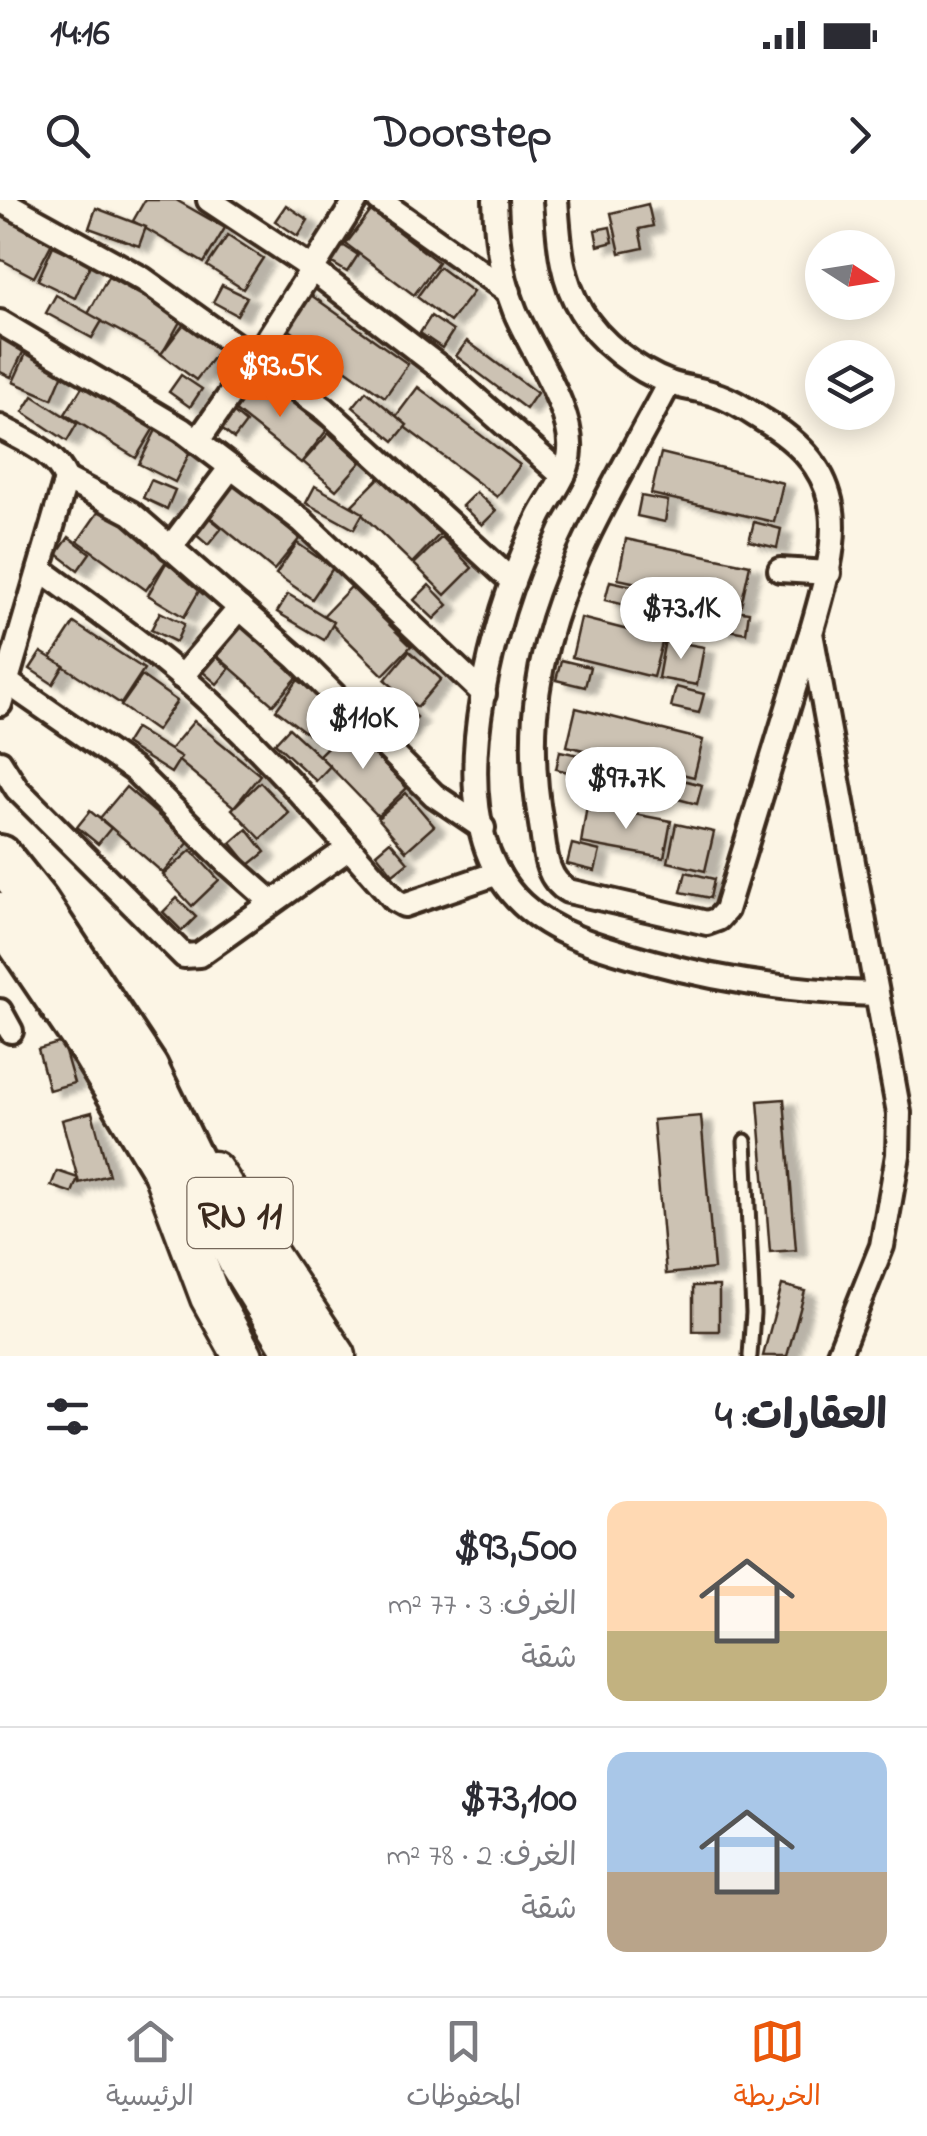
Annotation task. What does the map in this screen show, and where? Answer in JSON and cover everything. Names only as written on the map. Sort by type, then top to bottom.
[{"type":"highway","name":"RN 11","points":[[0,856],[36,902],[146,1068],[241,1263],[299,1356]]},
{"type":"highway","name":"RN 11","points":[[0,914],[93,1050],[279,1356]]},
{"type":"main road","name":"RN 11","points":[[146,1068],[336,1356]]},
{"type":"main road","name":"RN 11","points":[[157,1155],[210,1297],[244,1356]]},
{"type":"street","points":[[0,200],[144,279],[325,409],[513,582]]},
{"type":"street","points":[[209,200],[310,268],[446,372],[563,476]]},
{"type":"street","points":[[197,442],[356,200]]},
{"type":"street","points":[[379,200],[509,292]]},
{"type":"street","points":[[495,200],[496,228],[509,292],[520,324],[570,428],[570,454],[513,582],[484,694],[474,764],[490,858],[524,906],[566,932],[607,949],[747,982],[826,993],[877,994]]},
{"type":"street","points":[[556,200],[560,250],[569,287],[596,332],[620,354],[669,383],[717,394],[788,436],[810,455],[822,474],[832,506],[834,538],[829,573],[811,633],[810,660],[896,1082],[898,1155],[882,1246],[838,1356]]},
{"type":"street","points":[[0,322],[197,442],[302,521],[484,694]]},
{"type":"street","points":[[669,383],[572,566],[545,646],[532,728],[534,786],[549,870],[556,884],[707,923],[718,920],[726,910],[810,660]]},
{"type":"street","points":[[0,427],[50,455],[66,478],[131,513],[296,658],[434,795],[483,828]]},
{"type":"street","points":[[170,548],[230,467]]},
{"type":"street","points":[[66,478],[3,693],[134,770],[272,902]]},
{"type":"street","points":[[40,569],[181,677],[294,784],[394,900],[404,905],[498,873]]},
{"type":"street","points":[[780,570],[829,573]]},
{"type":"street","points":[[181,677],[240,608]]},
{"type":"street","points":[[0,762],[18,789],[184,956],[198,955],[349,848]]},
{"type":"lane","points":[[745,1142],[753,1313],[750,1356]]},
{"type":"building","points":[[145,200],[176,200],[225,228],[204,263],[133,221]]},
{"type":"building","points":[[648,204],[653,226],[639,229],[643,248],[620,253],[611,213]]},
{"type":"building","points":[[286,205],[308,220],[298,236],[275,221]]},
{"type":"building","points":[[96,208],[146,227],[139,246],[89,228]]},
{"type":"building","points":[[371,211],[438,262],[414,295],[346,244]]},
{"type":"building","points":[[0,212],[53,241],[34,277],[0,259]]},
{"type":"building","points":[[610,227],[613,242],[598,246],[595,230]]},
{"type":"building","points":[[228,235],[263,258],[243,289],[207,266]]},
{"type":"building","points":[[335,240],[358,255],[347,272],[324,258]]},
{"type":"building","points":[[53,246],[91,263],[75,298],[38,280]]},
{"type":"building","points":[[439,267],[473,292],[450,322],[417,297]]},
{"type":"building","points":[[108,277],[182,318],[162,354],[88,314]]},
{"type":"building","points":[[222,285],[247,297],[237,315],[213,302]]},
{"type":"building","points":[[301,288],[408,364],[385,397],[278,322]]},
{"type":"building","points":[[56,295],[102,321],[92,338],[46,313]]},
{"type":"building","points":[[431,316],[453,331],[442,348],[420,333]]},
{"type":"building","points":[[184,324],[219,350],[196,380],[161,354]]},
{"type":"building","points":[[0,326],[29,340],[11,377],[0,372]]},
{"type":"building","points":[[467,341],[537,393],[526,409],[456,356]]},
{"type":"building","points":[[29,347],[67,364],[52,399],[13,382]]},
{"type":"building","points":[[181,375],[202,389],[190,407],[169,392]]},
{"type":"building","points":[[258,376],[327,430],[301,463],[233,409]]},
{"type":"building","points":[[87,379],[157,423],[136,458],[65,414]]},
{"type":"building","points":[[418,387],[520,465],[497,497],[394,419]]},
{"type":"building","points":[[366,391],[407,425],[394,441],[353,407]]},
{"type":"building","points":[[33,396],[77,424],[67,441],[23,412]]},
{"type":"building","points":[[227,407],[246,423],[234,439],[214,423]]},
{"type":"building","points":[[156,430],[192,448],[175,482],[139,464]]},
{"type":"building","points":[[329,433],[361,462],[336,490],[303,462]]},
{"type":"building","points":[[661,453],[783,483],[774,522],[651,494]]},
{"type":"building","points":[[380,477],[440,534],[412,563],[352,505]]},
{"type":"building","points":[[151,480],[175,490],[167,509],[143,498]]},
{"type":"building","points":[[234,484],[300,538],[274,570],[208,515]]},
{"type":"building","points":[[315,486],[363,513],[354,529],[306,503]]},
{"type":"building","points":[[476,492],[496,511],[482,525],[462,506]]},
{"type":"building","points":[[641,496],[668,501],[665,522],[637,516]]},
{"type":"building","points":[[101,508],[169,557],[146,590],[78,541]]},
{"type":"building","points":[[201,511],[222,528],[208,545],[187,527]]},
{"type":"building","points":[[754,522],[781,529],[777,548],[749,541]]},
{"type":"building","points":[[69,537],[90,553],[78,570],[57,554]]},
{"type":"building","points":[[442,537],[472,568],[445,595],[414,564]]},
{"type":"building","points":[[626,539],[750,565],[741,605],[618,579]]},
{"type":"building","points":[[297,543],[333,568],[312,599],[276,574]]},
{"type":"building","points":[[166,563],[203,584],[184,617],[148,595]]},
{"type":"building","points":[[610,581],[637,587],[633,607],[605,600]]},
{"type":"building","points":[[429,585],[448,605],[434,619],[414,600]]},
{"type":"building","points":[[351,587],[411,646],[383,675],[323,616]]},
{"type":"building","points":[[288,594],[334,622],[324,640],[277,612]]},
{"type":"building","points":[[721,608],[749,612],[746,633],[718,628]]},
{"type":"building","points":[[160,612],[184,624],[176,642],[151,630]]},
{"type":"building","points":[[236,618],[300,674],[273,705],[209,649]]},
{"type":"building","points":[[581,618],[663,639],[653,677],[572,657]]},
{"type":"building","points":[[74,623],[144,669],[121,704],[51,658]]},
{"type":"building","points":[[665,640],[704,647],[697,685],[658,678]]},
{"type":"building","points":[[209,651],[230,668],[217,684],[196,666]]},
{"type":"building","points":[[409,651],[441,679],[417,707],[385,680]]},
{"type":"building","points":[[41,652],[64,666],[53,684],[30,669]]},
{"type":"building","points":[[561,660],[590,667],[585,687],[556,680]]},
{"type":"building","points":[[142,676],[177,701],[156,731],[121,706]]},
{"type":"building","points":[[298,680],[330,704],[308,734],[276,710]]},
{"type":"building","points":[[676,687],[704,694],[699,713],[671,707]]},
{"type":"building","points":[[398,699],[417,717],[404,732],[384,713]]},
{"type":"building","points":[[576,708],[703,740],[694,777],[567,746]]},
{"type":"building","points":[[194,721],[260,775],[234,807],[168,752]]},
{"type":"building","points":[[347,727],[407,788],[378,816],[319,755]]},
{"type":"building","points":[[135,728],[181,757],[171,773],[125,744]]},
{"type":"building","points":[[289,728],[330,766],[316,781],[275,743]]},
{"type":"building","points":[[560,751],[588,757],[584,776],[556,769]]},
{"type":"building","points":[[675,778],[702,785],[697,804],[670,797]]},
{"type":"building","points":[[260,782],[289,813],[261,839],[232,809]]},
{"type":"building","points":[[126,787],[189,842],[163,873],[100,818]]},
{"type":"building","points":[[406,793],[434,826],[406,851],[378,818]]},
{"type":"building","points":[[587,805],[671,821],[664,858],[581,843]]},
{"type":"building","points":[[90,811],[111,828],[98,844],[77,827]]},
{"type":"building","points":[[676,824],[714,832],[705,871],[668,862]]},
{"type":"building","points":[[247,829],[265,852],[249,865],[231,843]]},
{"type":"building","points":[[390,841],[408,862],[393,874],[376,853]]},
{"type":"building","points":[[572,844],[600,851],[595,871],[567,864]]},
{"type":"building","points":[[191,850],[219,880],[192,906],[163,875]]},
{"type":"building","points":[[686,872],[714,879],[710,898],[681,892]]},
{"type":"building","points":[[177,898],[196,917],[182,931],[163,912]]},
{"type":"building","points":[[62,1042],[74,1083],[49,1090],[38,1049]]},
{"type":"building","points":[[784,1099],[796,1250],[770,1252],[758,1101]]},
{"type":"building","points":[[92,1112],[109,1175],[79,1183],[62,1120]]},
{"type":"building","points":[[701,1116],[714,1269],[666,1274],[653,1120]]},
{"type":"building","points":[[57,1171],[78,1178],[72,1193],[51,1186]]},
{"type":"building","points":[[782,1285],[805,1291],[787,1356],[763,1356]]},
{"type":"building","points":[[693,1286],[719,1286],[719,1331],[693,1331]]}]
